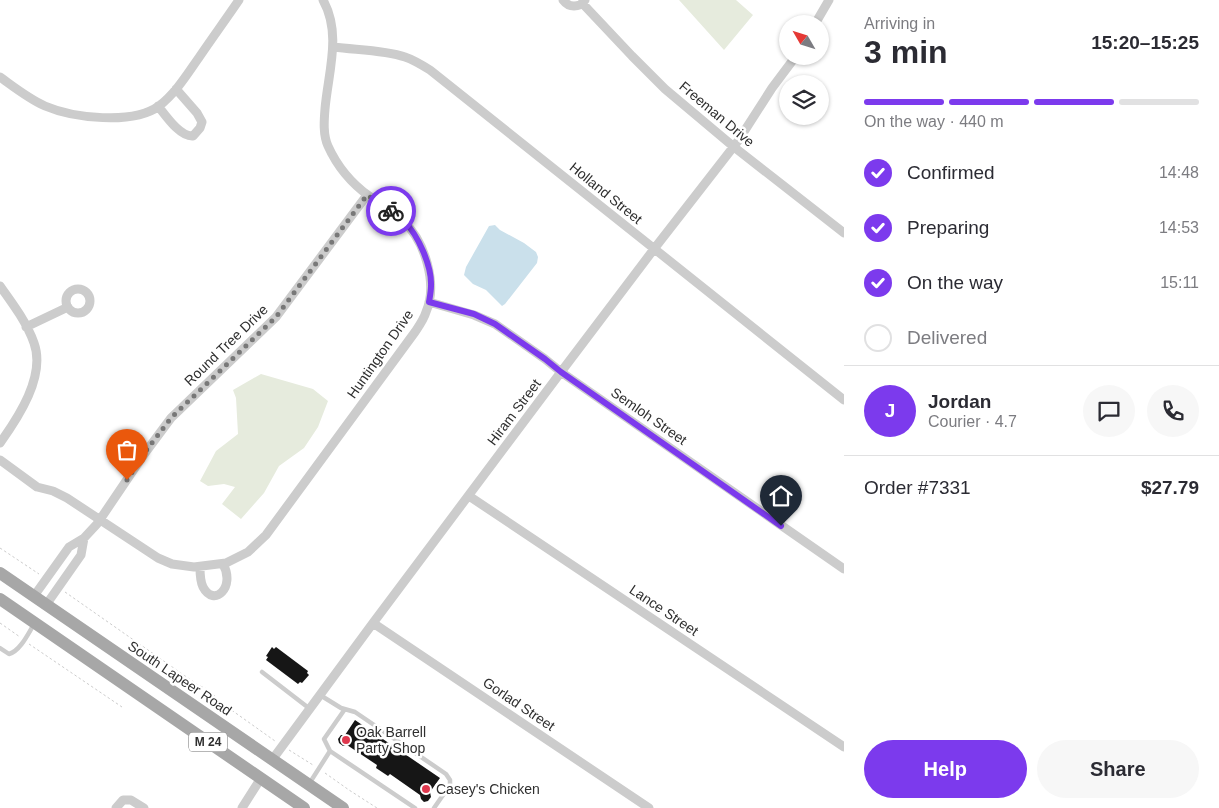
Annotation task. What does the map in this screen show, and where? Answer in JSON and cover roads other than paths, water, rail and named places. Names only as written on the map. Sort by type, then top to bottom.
[{"type":"main road","name":"South Lapeer Road","points":[[0,573],[343,808]]},
{"type":"main road","name":"M 24","points":[[0,599],[304,808]]},
{"type":"main road","points":[[113,676],[121,676],[128,672],[132,664]]},
{"type":"main road","points":[[178,721],[179,716],[186,708],[194,707]]},
{"type":"street","points":[[0,77],[23,94],[45,106],[63,111],[101,118],[124,118],[143,113],[158,106],[176,89],[239,0]]},
{"type":"street","name":"Huntington Drive","points":[[0,460],[37,486],[67,498],[158,558],[172,564],[194,567],[224,564],[248,552],[266,535],[415,332],[426,313],[429,302],[431,284],[424,254],[404,222],[385,206],[367,195],[349,178],[336,162],[328,144],[324,123],[334,47],[331,18],[323,0]]},
{"type":"street","name":"Freeman Drive","points":[[563,0],[574,7],[584,2],[632,56],[666,89],[734,147],[844,233]]},
{"type":"street","points":[[820,15],[829,0]]},
{"type":"street","name":"Holland Street","points":[[334,47],[392,54],[418,62],[430,70],[844,400]]},
{"type":"street","name":"Hiram Street","points":[[272,760],[561,372],[734,147],[789,65]]},
{"type":"street","points":[[158,106],[182,133],[193,136],[200,128],[202,122],[197,112],[176,89]]},
{"type":"street","name":"Round Tree Drive","points":[[34,596],[69,547],[84,538],[100,520],[145,452],[171,418],[276,317],[367,195]]},
{"type":"street","points":[[0,286],[16,308],[35,344],[37,361],[35,381],[24,404],[0,443]]},
{"type":"street","name":"Semloh Street","points":[[429,302],[474,314],[495,324],[844,569]]},
{"type":"street","points":[[26,327],[68,307]]},
{"type":"street","name":"Lance Street","points":[[468,496],[844,747]]},
{"type":"street","name":"Round Tree Drive","points":[[46,605],[81,555],[84,538]]},
{"type":"street","points":[[200,567],[204,589],[211,595],[219,595],[223,593],[227,585],[227,574],[224,564]]},
{"type":"street","name":"Gorlad Street","points":[[373,623],[649,808]]},
{"type":"street","points":[[242,808],[261,778]]},
{"type":"street","points":[[116,808],[123,800],[131,800],[144,808]]},
{"type":"lane","points":[[0,648],[12,654],[35,623]]},
{"type":"lane","points":[[262,672],[310,709]]},
{"type":"lane","points":[[320,695],[341,708],[355,712],[446,774],[450,780],[450,785],[434,808]]},
{"type":"lane","points":[[345,709],[324,739],[330,751],[415,808]]},
{"type":"lane","points":[[308,785],[330,751]]},
{"type":"water","points":[[495,225],[500,230],[524,243],[536,252],[538,257],[537,263],[502,306],[486,290],[473,284],[464,275],[466,267],[489,226]]},
{"type":"place","name":"Oak Barrell Party Shop","points":[[346,740]]},
{"type":"place","name":"Casey's Chicken","points":[[426,789]]}]
